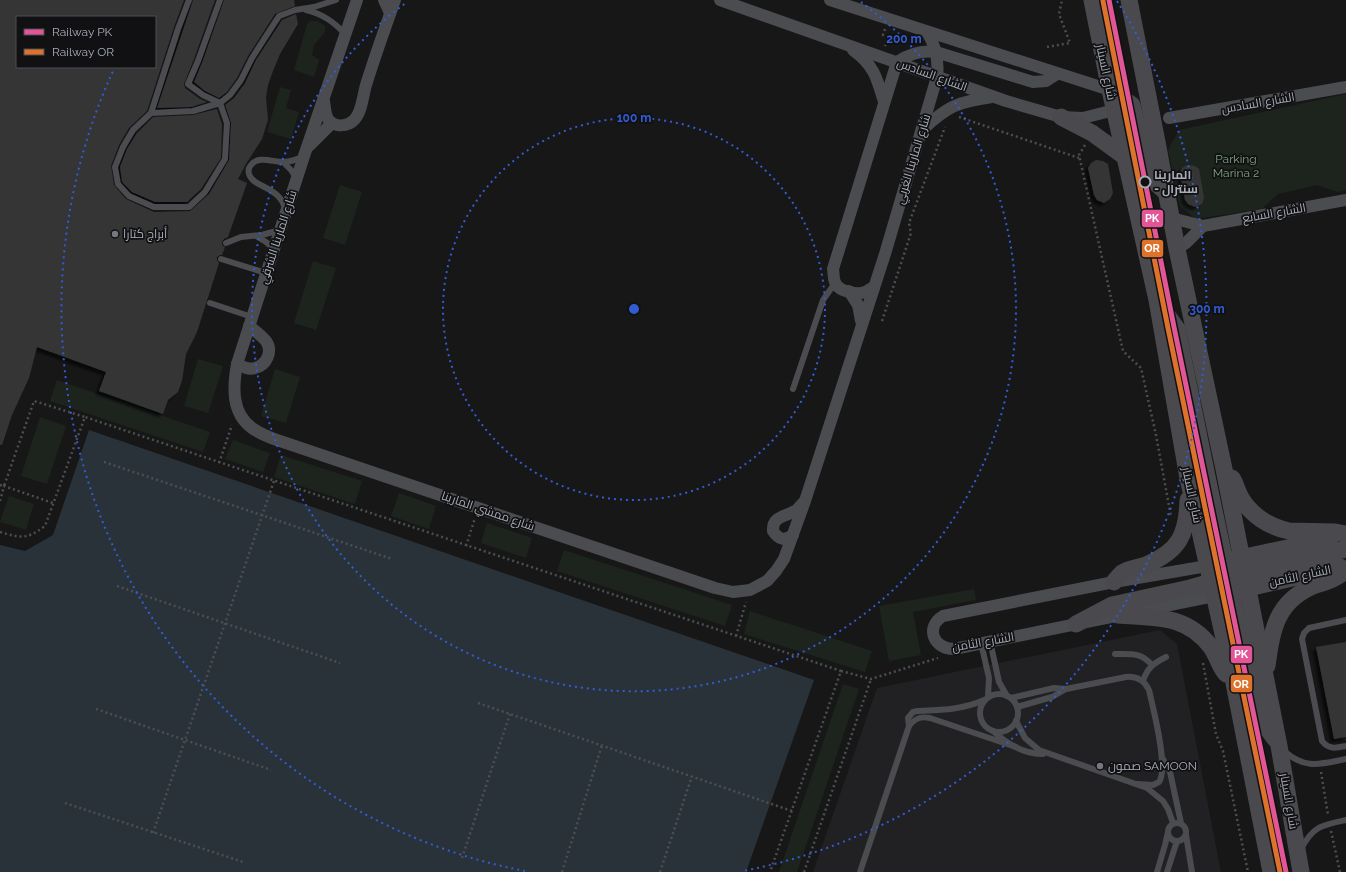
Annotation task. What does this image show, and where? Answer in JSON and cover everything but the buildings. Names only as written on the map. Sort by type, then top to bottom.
[{"type":"street","name":"شارع المارينا الشرقي","points":[[238,409],[234,395],[237,364],[357,0]]},
{"type":"street","points":[[384,0],[390,13]]},
{"type":"street","points":[[324,100],[326,114],[332,123],[337,125],[347,125],[354,120],[358,114],[366,84],[395,0]]},
{"type":"street","name":"الشارع السادس","points":[[720,0],[882,56],[994,97],[1061,117],[1083,118],[1149,101]]},
{"type":"street","points":[[830,0],[855,4],[888,19],[1110,90],[1132,105],[1150,178],[1166,192]]},
{"type":"street","name":"شارع السينار","points":[[1092,0],[1110,90],[1157,300],[1188,478],[1228,577],[1266,680],[1301,872]]},
{"type":"street","name":"شارع السينار","points":[[1129,0],[1177,249],[1224,469],[1234,683],[1271,872]]},
{"type":"street","name":"شارع المارينا الغربي","points":[[750,590],[766,581],[776,571],[784,558],[805,501],[885,254],[937,77],[938,68],[936,52],[933,41],[927,32]]},
{"type":"street","points":[[844,44],[863,58],[872,69],[878,81],[884,102]]},
{"type":"street","points":[[874,286],[860,293],[839,288],[835,283],[834,269],[836,258],[897,62],[912,54],[928,51],[936,52],[1026,81],[1033,82],[1046,80],[1057,74]]},
{"type":"street","name":"الشارع السادس","points":[[1170,118],[1346,87]]},
{"type":"street","points":[[921,131],[936,117],[950,107],[962,102],[994,97]]},
{"type":"street","points":[[1061,117],[1092,133],[1125,157]]},
{"type":"street","name":"شارع المارينا الشرقي","points":[[306,152],[332,123]]},
{"type":"street","name":"الشارع السابع","points":[[1171,218],[1203,226],[1346,200]]},
{"type":"street","points":[[1177,249],[1187,242],[1203,226]]},
{"type":"street","points":[[849,291],[858,305],[862,323]]},
{"type":"street","points":[[1157,300],[1176,329],[1210,496],[1260,719],[1279,745]]},
{"type":"street","points":[[237,364],[246,368],[255,368],[263,365],[269,356],[266,341],[251,321]]},
{"type":"street","name":"شارع ممشي المارينا","points":[[238,409],[243,419],[250,427],[261,434],[277,440],[714,588],[733,592],[750,590]]},
{"type":"street","points":[[1224,469],[1235,482],[1241,497],[1247,505],[1266,523],[1281,530],[1295,532],[1334,532],[1346,534]]},
{"type":"street","points":[[1114,582],[1122,573],[1161,558],[1179,542],[1187,517],[1188,478]]},
{"type":"street","points":[[793,535],[787,539],[782,539],[776,536],[773,531],[774,522],[779,517],[796,510],[805,501]]},
{"type":"street","name":"الشارع الثامن","points":[[1346,534],[1228,577],[1118,615],[954,649],[948,649],[938,644],[934,639],[933,634],[935,623],[943,616],[1114,582],[1228,577],[1346,566]]},
{"type":"street","points":[[1076,624],[1112,606],[1190,588],[1228,577],[1346,548]]},
{"type":"street","points":[[1266,680],[1273,630],[1285,606],[1303,592],[1332,579],[1346,570]]},
{"type":"street","points":[[1118,615],[1161,619],[1187,625],[1198,633],[1212,648],[1222,669],[1234,683]]},
{"type":"lane","points":[[189,0],[151,113],[133,130],[123,147],[115,167],[118,184],[129,196],[154,206],[189,207],[205,192],[225,159],[227,123],[220,103],[203,95],[188,84],[220,0]]},
{"type":"lane","points":[[151,113],[193,112],[220,103],[230,95],[241,80],[252,58],[279,16],[295,10],[314,8],[336,0]]},
{"type":"lane","points":[[303,9],[315,12],[326,18],[337,25],[345,35]]},
{"type":"lane","points":[[241,173],[248,171],[252,163],[256,161],[268,160],[283,162],[306,152]]},
{"type":"lane","points":[[283,162],[297,179]]},
{"type":"lane","points":[[248,171],[253,180],[276,193],[284,203],[286,214]]},
{"type":"lane","points":[[226,243],[241,236],[256,236],[280,230]]},
{"type":"lane","points":[[256,236],[274,249]]},
{"type":"lane","points":[[221,259],[266,273]]},
{"type":"lane","points":[[793,389],[823,300],[835,283]]},
{"type":"lane","points":[[210,303],[251,321]]},
{"type":"lane","points":[[1346,620],[1309,628],[1304,633],[1302,639],[1322,741],[1332,748],[1346,746]]},
{"type":"lane","points":[[986,642],[999,682],[1017,707],[1018,717],[1012,727],[1007,731],[993,732]]},
{"type":"lane","points":[[986,642],[989,678],[986,699],[980,710],[981,721],[988,729],[1016,747]]},
{"type":"lane","points":[[1115,654],[1139,655],[1144,657],[1152,665]]},
{"type":"lane","points":[[1143,681],[1152,665],[1166,657]]},
{"type":"lane","points":[[860,872],[909,726],[908,718],[913,712],[960,708],[977,704],[997,694],[1009,697],[1054,688],[1066,689],[1126,677],[1135,677],[1143,681],[1149,690],[1163,759],[1162,776],[1159,782],[1153,785],[1138,784]]},
{"type":"lane","points":[[1017,707],[1052,697],[1066,689]]},
{"type":"lane","points":[[909,726],[916,719],[925,717],[1035,753],[1047,754]]},
{"type":"lane","points":[[1016,721],[1020,730],[1028,741],[1039,750],[1138,784],[1151,791],[1168,809],[1174,823]]},
{"type":"lane","points":[[1279,745],[1293,758],[1307,764],[1319,764],[1346,759]]},
{"type":"lane","points":[[1163,759],[1170,772],[1181,823],[1186,828],[1192,872]]},
{"type":"lane","points":[[1298,854],[1306,838],[1316,829],[1330,823],[1346,820]]},
{"type":"lane","points":[[1157,872],[1170,826],[1174,823],[1181,823]]},
{"type":"lane","points":[[1168,832],[1171,839],[1177,841],[1181,841],[1186,835]]},
{"type":"lane","points":[[1167,872],[1177,841]]},
{"type":"path","points":[[1047,47],[1070,43],[1059,14],[1062,0]]},
{"type":"path","points":[[882,56],[888,37],[883,35],[888,19]]},
{"type":"path","points":[[953,117],[960,117],[1080,158]]},
{"type":"path","points":[[882,321],[911,232],[909,223],[945,125]]},
{"type":"path","points":[[1092,133],[1079,155],[1123,351],[1141,368],[1156,435],[1171,522]]},
{"type":"path","points":[[0,500],[34,401],[841,671],[871,679],[942,656],[948,649]]},
{"type":"path","points":[[219,463],[238,409]]},
{"type":"path","points":[[0,532],[18,537],[34,534],[45,526],[85,418]]},
{"type":"path","points":[[104,462],[392,559]]},
{"type":"path","points":[[153,833],[274,481]]},
{"type":"path","points":[[0,485],[54,502]]},
{"type":"path","points":[[466,546],[478,508]]},
{"type":"path","points":[[117,586],[340,663]]},
{"type":"path","points":[[736,636],[750,590]]},
{"type":"path","points":[[1201,656],[1216,734],[1223,751],[1248,872]]},
{"type":"path","points":[[770,872],[841,671]]},
{"type":"path","points":[[804,872],[871,679]]},
{"type":"path","points":[[478,703],[792,811]]},
{"type":"path","points":[[96,709],[271,770]]},
{"type":"path","points":[[462,858],[510,714]]},
{"type":"path","points":[[562,872],[602,745]]},
{"type":"path","points":[[660,872],[692,776]]},
{"type":"path","points":[[65,803],[243,862]]},
{"type":"shaded area","points":[[89,430],[814,680],[746,872],[0,872],[0,545],[25,551],[53,535]]},
{"type":"shaded area","points":[[1160,630],[1177,644],[1221,872],[813,872],[877,688]]},
{"type":"green space","points":[[310,21],[317,21],[325,26],[325,32],[314,45],[312,55],[319,60],[314,77],[294,70],[307,24]]},
{"type":"green space","points":[[280,87],[291,90],[286,108],[299,112],[291,139],[267,132]]},
{"type":"green space","name":"Parking Marina 2","points":[[1346,94],[1346,190],[1338,192],[1317,185],[1278,194],[1262,209],[1196,219],[1180,206],[1168,150],[1179,130]]},
{"type":"green space","points":[[340,185],[362,192],[345,245],[323,238]]},
{"type":"green space","points":[[313,261],[336,268],[316,330],[294,323]]},
{"type":"green space","points":[[198,359],[223,366],[208,413],[184,406]]},
{"type":"green space","points":[[275,369],[300,377],[286,423],[261,416]]},
{"type":"green space","points":[[57,380],[210,432],[203,452],[50,401]]},
{"type":"green space","points":[[40,417],[66,426],[47,484],[21,476]]},
{"type":"green space","points":[[233,440],[270,453],[263,472],[225,459]]},
{"type":"green space","points":[[281,455],[362,481],[355,504],[274,477]]},
{"type":"green space","points":[[399,493],[436,506],[429,529],[391,516]]},
{"type":"green space","points":[[9,496],[34,504],[26,530],[0,522]]},
{"type":"green space","points":[[487,523],[532,538],[526,558],[481,543]]},
{"type":"green space","points":[[564,550],[732,605],[725,626],[557,571]]},
{"type":"green space","points":[[974,589],[976,600],[913,612],[921,655],[889,661],[879,606]]},
{"type":"green space","points":[[750,611],[872,651],[865,672],[744,634]]},
{"type":"green space","points":[[843,684],[859,689],[797,872],[779,872]]},
{"type":"rail line","name":"PK","points":[[1109,0],[1174,327],[1286,872]]},
{"type":"rail line","name":"OR","points":[[1103,1],[1168,328],[1280,872]]},
{"type":"place","name":"المارينا - سنترال","points":[[1145,182]]},
{"type":"place","name":"أبراج كتارا","points":[[115,234]]},
{"type":"place","name":"صمون SAMOON","points":[[1100,766]]}]
